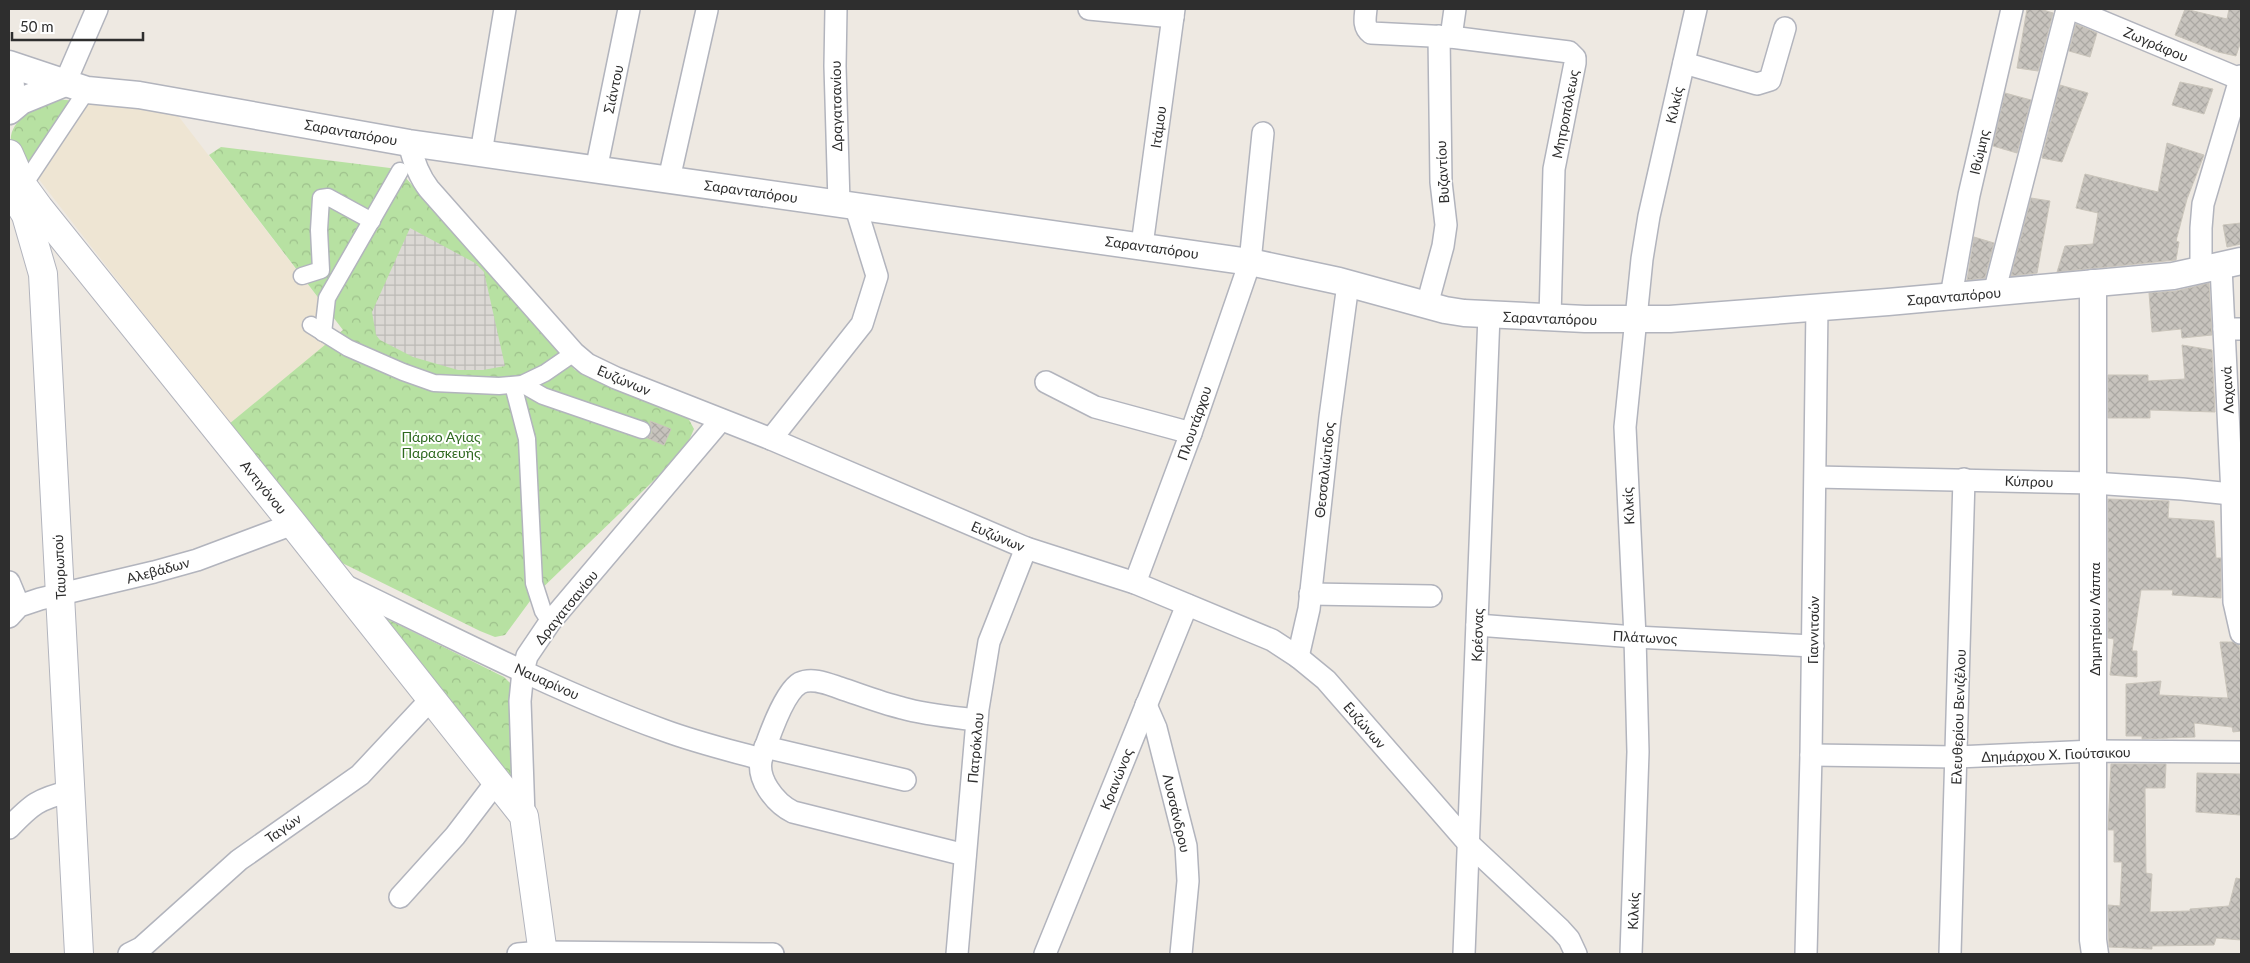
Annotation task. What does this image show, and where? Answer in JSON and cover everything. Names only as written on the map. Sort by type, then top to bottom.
[{"type":"main road","points":[[9,75],[12,99],[9,109]]},
{"type":"main road","name":"Αντιγόνου","points":[[9,154],[15,189],[39,208],[432,698],[524,816]]},
{"type":"main road","name":"Ταυρωπού","points":[[15,189],[35,239],[44,274],[79,954]]},
{"type":"main road","name":"Δραγατσανίου","points":[[524,816],[534,953]]},
{"type":"street","points":[[15,189],[76,87],[97,9]]},
{"type":"street","points":[[481,153],[505,9]]},
{"type":"street","name":"Σιάντου","points":[[596,170],[629,9]]},
{"type":"street","name":"Δραγατσανίου","points":[[771,439],[862,324],[877,276],[847,204],[834,66],[836,9]]},
{"type":"street","points":[[1089,9],[1174,13]]},
{"type":"street","name":"Μητροπόλεως","points":[[1366,9],[1365,23],[1367,30],[1371,33],[1445,36],[1569,52],[1575,58],[1554,169],[1550,318]]},
{"type":"street","name":"Βυζαντίου","points":[[1427,305],[1443,246],[1446,225],[1441,182],[1445,36],[1455,9]]},
{"type":"street","name":"Κιλκίς","points":[[1631,954],[1638,760],[1635,637],[1625,427],[1649,216],[1696,9]]},
{"type":"street","name":"Ιθώμης","points":[[1951,296],[1969,195],[2012,9]]},
{"type":"street","points":[[1994,292],[2067,9]]},
{"type":"street","name":"Ζωγράφου","points":[[2072,9],[2241,77]]},
{"type":"street","points":[[669,179],[707,10]]},
{"type":"street","name":"Ιτάμου","points":[[1142,245],[1174,13]]},
{"type":"street","points":[[1684,63],[1757,84],[1764,83],[1770,80],[1786,28]]},
{"type":"street","name":"Σαρανταπόρου","points":[[9,64],[76,87],[139,95],[409,143],[1142,245],[1250,262],[1348,284],[1454,312],[1550,318],[1636,320],[1817,307],[2173,276],[2221,266]]},
{"type":"street","name":"Λαχανά","points":[[2241,77],[2203,204],[2201,228],[2221,266],[2232,329],[2237,495],[2234,602],[2241,633]]},
{"type":"street","name":"Σαρανταπόρου","points":[[9,109],[21,101],[76,87]]},
{"type":"street","name":"Πλουτάρχου","points":[[1135,583],[1191,433],[1250,262],[1263,133]]},
{"type":"street","name":"Ευζώνων","points":[[409,143],[413,158],[425,185],[574,353],[587,364],[616,378],[771,439],[1026,548],[1135,583],[1272,640],[1298,657],[1326,680],[1468,844],[1560,929],[1569,940],[1576,954]]},
{"type":"street","points":[[400,171],[327,298],[317,329],[377,361],[434,383],[469,386],[518,384],[545,373],[574,353]]},
{"type":"street","points":[[302,276],[321,270],[319,230],[321,198],[328,197],[372,221]]},
{"type":"street","name":"Δημητρίου Λάππα","points":[[2093,283],[2093,940],[2096,954]]},
{"type":"street","name":"Θεσσαλιώτιδος","points":[[1298,657],[1310,594],[1330,417],[1348,284]]},
{"type":"street","name":"Γιαννιτσών","points":[[1806,954],[1816,477],[1817,307]]},
{"type":"street","name":"Κρέσνας","points":[[1464,954],[1489,315]]},
{"type":"street","points":[[1046,382],[1095,406],[1191,433]]},
{"type":"street","points":[[518,384],[543,396],[642,430]]},
{"type":"street","points":[[518,384],[528,439],[534,583],[543,611],[550,622]]},
{"type":"street","name":"Δραγατσανίου","points":[[524,816],[520,701],[523,671],[527,656],[550,622],[721,420]]},
{"type":"street","name":"Κύπρου","points":[[1816,477],[2094,483],[2237,495]]},
{"type":"street","name":"Ελευθερίου Βενιζέλου","points":[[1950,954],[1964,480]]},
{"type":"street","name":"Αλεβάδων","points":[[9,582],[14,612],[60,592],[129,578],[188,562],[293,524]]},
{"type":"street","name":"Πατρόκλου","points":[[957,954],[977,720],[989,642],[1026,548]]},
{"type":"street","name":"Ναυαρίνου","points":[[340,583],[523,671],[665,731],[763,753],[904,780]]},
{"type":"street","points":[[1310,594],[1431,596]]},
{"type":"street","name":"Κρανώνος","points":[[1045,954],[1187,605]]},
{"type":"street","name":"Πλάτωνος","points":[[1477,626],[1635,637],[1813,646]]},
{"type":"street","points":[[965,855],[793,812],[777,801],[765,784],[760,769],[763,753],[791,692],[800,683],[807,681],[825,683],[903,709],[977,720]]},
{"type":"street","name":"Ταγών","points":[[129,954],[141,948],[239,860],[360,775],[432,698]]},
{"type":"street","name":"Λυσσάνδρου","points":[[1146,705],[1156,728],[1186,846],[1188,881],[1181,954]]},
{"type":"street","name":"Δημάρχου Χ. Γιούτσικου","points":[[1811,755],[1957,757],[2094,751],[2241,752]]},
{"type":"street","points":[[400,897],[454,836],[497,781]]},
{"type":"street","points":[[9,828],[32,805],[45,797],[71,791]]},
{"type":"street","points":[[534,953],[773,954]]},
{"type":"shaded area","points":[[83,100],[176,113],[329,312],[309,327],[326,345],[229,424],[34,173]]},
{"type":"shaded area","points":[[410,228],[475,263],[484,272],[505,366],[483,370],[458,370],[413,357],[380,340],[376,335],[372,312]]},
{"type":"green space","points":[[56,99],[76,101],[26,177],[12,146],[11,136],[13,129],[29,113]]},
{"type":"green space","name":"Πάρκο Αγίας Παρασκευής","points":[[221,147],[398,169],[575,370],[687,416],[694,429],[687,445],[675,460],[533,597],[505,635],[495,637],[480,631],[332,558],[229,424],[343,330],[209,155]]},
{"type":"green space","points":[[381,616],[504,677],[511,684],[517,764],[513,775],[509,779]]},
{"type":"building","points":[[2027,9],[2040,9],[2053,13],[2038,71],[2017,68]]},
{"type":"building","points":[[2185,9],[2227,19],[2229,9],[2241,9],[2241,41],[2236,56],[2218,52],[2175,35]]},
{"type":"building","points":[[2076,24],[2097,33],[2090,57],[2069,51]]},
{"type":"building","points":[[2180,82],[2213,89],[2204,114],[2172,105]]},
{"type":"building","points":[[2060,85],[2088,93],[2062,162],[2042,158]]},
{"type":"building","points":[[2005,93],[2031,100],[2017,153],[1993,146]]},
{"type":"building","points":[[2167,143],[2204,155],[2187,199],[2176,241],[2179,242],[2176,260],[2057,272],[2065,246],[2093,244],[2098,213],[2076,208],[2085,174],[2158,192]]},
{"type":"building","points":[[2031,198],[2050,201],[2037,273],[2011,276]]},
{"type":"building","points":[[2241,223],[2241,244],[2227,247],[2223,225]]},
{"type":"building","points":[[1974,237],[1994,243],[1985,278],[1967,280]]},
{"type":"building","points":[[2209,283],[2212,335],[2182,338],[2181,329],[2152,332],[2149,293],[2176,291]]},
{"type":"building","points":[[2182,345],[2212,350],[2215,412],[2150,410],[2150,418],[2108,418],[2108,375],[2148,375],[2148,381],[2185,379]]},
{"type":"building","points":[[650,421],[671,429],[664,445],[647,438],[652,433]]},
{"type":"building","points":[[2108,499],[2169,501],[2168,518],[2214,521],[2216,558],[2221,558],[2221,598],[2172,595],[2173,590],[2141,590],[2132,651],[2137,651],[2137,677],[2110,675],[2114,639],[2108,638]]},
{"type":"building","points":[[2220,642],[2233,642],[2239,645],[2241,658],[2241,731],[2233,732],[2232,727],[2194,723],[2195,737],[2142,739],[2142,736],[2126,736],[2126,684],[2161,681],[2159,695],[2228,698]]},
{"type":"building","points":[[2111,764],[2166,764],[2165,788],[2145,788],[2146,873],[2152,874],[2150,912],[2190,911],[2190,909],[2229,906],[2236,878],[2241,879],[2241,940],[2216,938],[2214,945],[2152,946],[2152,949],[2109,947],[2108,905],[2120,906],[2122,862],[2114,862],[2114,830],[2108,830]]},
{"type":"building","points":[[2197,773],[2241,774],[2241,815],[2196,812]]}]
